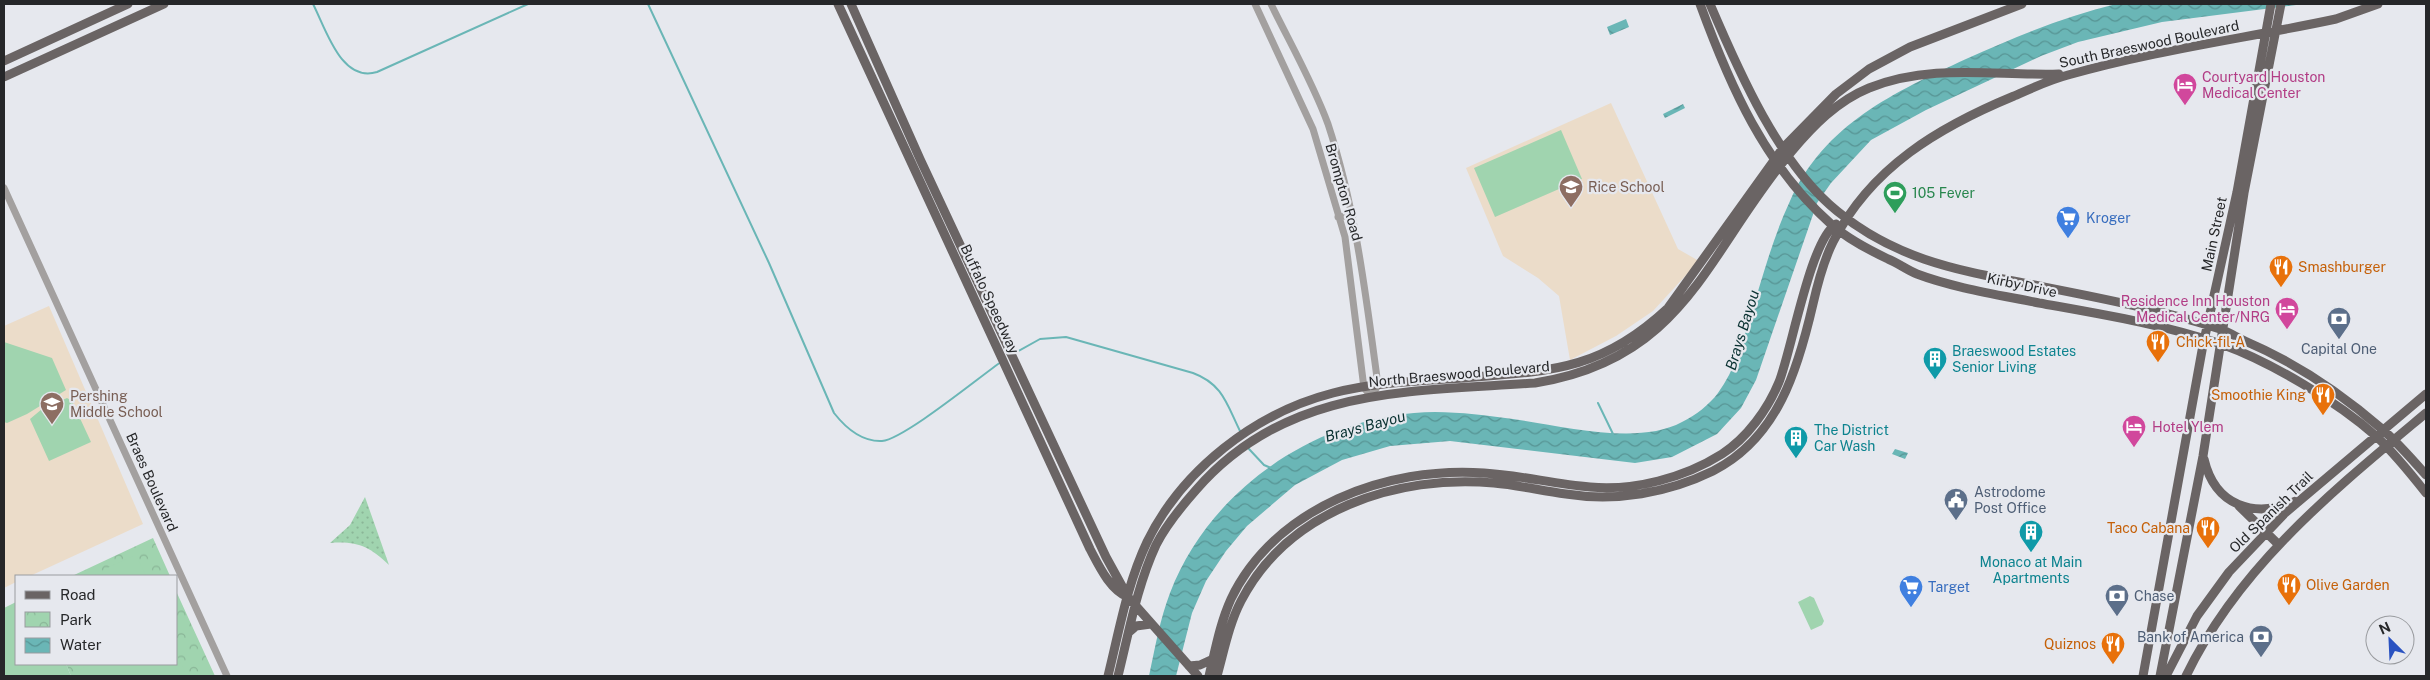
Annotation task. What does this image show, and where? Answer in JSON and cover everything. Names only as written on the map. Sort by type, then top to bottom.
[{"type":"main road","points":[[4,61],[128,4]]},
{"type":"main road","points":[[4,77],[164,4]]},
{"type":"main road","name":"Buffalo Speedway","points":[[838,4],[1090,550],[1111,583],[1121,595],[1128,597]]},
{"type":"main road","name":"Buffalo Speedway","points":[[851,4],[920,159],[1098,542],[1128,597],[1198,676]]},
{"type":"main road","name":"Kirby Drive","points":[[1700,4],[1715,47],[1749,120],[1776,164],[1788,180],[1824,218],[1870,251],[1916,274],[1983,291],[2161,327],[2222,344],[2251,356],[2298,381],[2375,436],[2426,493]]},
{"type":"main road","name":"Kirby Drive","points":[[1710,4],[1742,73],[1785,152],[1831,206],[1880,241],[1934,263],[1967,273],[2084,295],[2224,330],[2303,372],[2346,400],[2394,440],[2426,475]]},
{"type":"main road","name":"North Braeswood Boulevard","points":[[1108,676],[1137,565],[1152,534],[1178,494],[1209,461],[1231,444],[1301,414],[1337,403],[1371,396],[1555,380],[1600,365],[1633,348],[1656,325],[1785,152],[1836,94],[1875,66],[1931,38],[2022,4]]},
{"type":"main road","name":"Main Street","points":[[2143,676],[2204,340],[2230,227],[2271,4]]},
{"type":"main road","name":"Main Street","points":[[2160,676],[2204,456],[2244,193],[2282,4]]},
{"type":"main road","name":"South Braeswood Boulevard","points":[[1836,228],[1848,218],[1866,194],[1894,164],[1914,147],[1994,104],[2070,74],[2266,34],[2277,27],[2336,19],[2378,4]]},
{"type":"main road","points":[[82,25],[88,38]]},
{"type":"main road","points":[[1715,47],[1721,45],[1727,48],[1742,73]]},
{"type":"main road","name":"North Braeswood Boulevard","points":[[1785,152],[1839,105],[1866,89],[1908,75],[1940,72],[2022,75],[2070,74]]},
{"type":"main road","points":[[1209,676],[1231,600],[1263,553],[1299,520],[1348,494],[1386,482],[1462,472],[1509,474],[1590,487],[1615,487],[1673,477],[1706,464],[1732,448],[1753,425],[1774,394],[1788,356],[1814,263],[1836,228]]},
{"type":"main road","points":[[1217,676],[1233,618],[1242,599],[1266,564],[1287,542],[1313,522],[1350,504],[1373,496],[1421,485],[1472,481],[1508,484],[1587,497],[1638,494],[1692,480],[1732,459],[1769,423],[1790,386],[1821,271],[1836,228]]},
{"type":"main road","points":[[2081,311],[2084,295]]},
{"type":"main road","name":"North Braeswood Boulevard","points":[[1118,676],[1135,606],[1148,566],[1167,527],[1208,476],[1234,454],[1251,436],[1301,403],[1333,393],[1378,385],[1545,372],[1592,358],[1656,325]]},
{"type":"main road","points":[[2298,381],[2303,372]]},
{"type":"main road","points":[[1503,375],[1505,385]]},
{"type":"main road","name":"Old Spanish Trail","points":[[2166,676],[2205,603],[2229,572],[2266,533],[2375,436],[2426,394]]},
{"type":"main road","name":"Old Spanish Trail","points":[[2186,676],[2202,643],[2244,583],[2278,544],[2342,484],[2426,413]]},
{"type":"main road","points":[[2204,456],[2207,473],[2214,484],[2237,503],[2278,544]]},
{"type":"main road","points":[[2237,503],[2260,510],[2283,506],[2306,497]]},
{"type":"main road","points":[[1115,573],[1125,573],[1137,565]]},
{"type":"main road","points":[[1129,632],[1136,626],[1152,625]]},
{"type":"main road","points":[[2187,634],[2202,643]]},
{"type":"main road","points":[[2148,648],[2166,651]]},
{"type":"main road","points":[[1189,666],[1200,665],[1213,659]]},
{"type":"street","name":"Brompton Road","points":[[1255,4],[1313,129],[1345,236],[1364,388]]},
{"type":"street","name":"Brompton Road","points":[[1271,4],[1327,122],[1353,215],[1378,385]]},
{"type":"street","name":"Braes Boulevard","points":[[4,188],[227,676]]},
{"type":"street","points":[[1338,217],[1353,215]]},
{"type":"street","points":[[1354,304],[1366,302]]},
{"type":"street","points":[[1364,388],[1371,396],[1378,385]]},
{"type":"shaded area","name":"Rice School","points":[[1611,103],[1678,249],[1699,261],[1653,311],[1616,336],[1570,360],[1559,296],[1538,278],[1503,256],[1466,168]]},
{"type":"shaded area","name":"Pershing Middle School","points":[[49,306],[143,524],[32,575],[15,575],[15,582],[4,588],[4,326]]},
{"type":"green space","points":[[1561,130],[1582,179],[1495,217],[1474,168]]},
{"type":"green space","points":[[4,342],[52,358],[66,390],[27,414],[7,423],[4,422]]},
{"type":"green space","points":[[67,398],[72,401],[91,442],[49,461],[30,419],[42,409]]},
{"type":"green space","points":[[365,497],[389,565],[375,553],[362,546],[348,543],[330,543],[350,525]]},
{"type":"green space","points":[[153,538],[170,575],[74,575]]},
{"type":"green space","points":[[133,556],[137,557],[146,575],[96,575]]},
{"type":"green space","points":[[178,595],[215,676],[71,676],[66,665],[178,665]]},
{"type":"green space","points":[[1810,596],[1814,598],[1824,621],[1822,625],[1811,630],[1798,602]]},
{"type":"green space","points":[[15,602],[15,665],[66,665],[71,676],[4,676],[4,608]]},
{"type":"green space","points":[[178,657],[187,676],[82,676],[79,670],[91,665],[178,665]]},
{"type":"water","name":"Brays Bayou","points":[[2116,4],[2304,4],[2162,22],[2078,42],[2041,56],[1926,110],[1871,140],[1831,183],[1817,203],[1756,380],[1741,408],[1717,434],[1672,457],[1635,463],[1450,441],[1390,446],[1342,460],[1295,485],[1247,526],[1226,551],[1206,581],[1192,613],[1176,676],[1149,676],[1166,603],[1187,557],[1209,524],[1236,494],[1267,469],[1301,448],[1337,431],[1375,419],[1414,413],[1439,412],[1476,415],[1600,432],[1622,433],[1644,433],[1664,429],[1682,422],[1711,402],[1729,375],[1742,345],[1773,243],[1790,201],[1804,174],[1822,151],[1842,131],[1888,98],[1966,59],[2040,28]]},
{"type":"water","points":[[1626,19],[1629,27],[1610,35],[1607,27]]},
{"type":"water","points":[[1683,104],[1685,108],[1665,118],[1663,114]]},
{"type":"water","points":[[1895,449],[1908,453],[1905,459],[1892,454]]},
{"type":"waterway","points":[[313,4],[336,52],[354,70],[364,73],[377,72],[528,4]]},
{"type":"waterway","points":[[648,4],[769,263],[834,413],[843,423],[854,433],[867,439],[882,441],[892,438],[941,407],[1001,362]]},
{"type":"waterway","points":[[1015,353],[1040,339],[1066,337],[1193,373],[1218,389],[1240,431]]},
{"type":"waterway","points":[[1598,403],[1613,434]]},
{"type":"waterway","points":[[1249,449],[1264,465],[1271,468]]},
{"type":"place","name":"Courtyard Houston Medical Center","points":[[2185,106]]},
{"type":"place","name":"Rice School","points":[[1571,208]]},
{"type":"place","name":"105 Fever","points":[[1895,214]]},
{"type":"place","name":"Kroger","points":[[2068,239]]},
{"type":"place","name":"Smashburger","points":[[2281,288]]},
{"type":"place","name":"Residence Inn Houston Medical Center/NRG","points":[[2287,330]]},
{"type":"place","name":"Capital One","points":[[2339,340]]},
{"type":"place","name":"Chick-fil-A","points":[[2158,363]]},
{"type":"place","name":"Braeswood Estates Senior Living","points":[[1935,380]]},
{"type":"place","name":"Smoothie King","points":[[2323,416]]},
{"type":"place","name":"Pershing Middle School","points":[[52,425]]},
{"type":"place","name":"Hotel Ylem","points":[[2134,448]]},
{"type":"place","name":"The District Car Wash","points":[[1796,459]]},
{"type":"place","name":"Astrodome Post Office","points":[[1956,521]]},
{"type":"place","name":"Taco Cabana","points":[[2208,549]]},
{"type":"place","name":"Monaco at Main Apartments","points":[[2031,553]]},
{"type":"place","name":"Olive Garden","points":[[2289,606]]},
{"type":"place","name":"Target","points":[[1911,608]]},
{"type":"place","name":"Chase","points":[[2117,617]]},
{"type":"place","name":"Bank of America","points":[[2261,658]]},
{"type":"place","name":"Quiznos","points":[[2113,665]]}]
